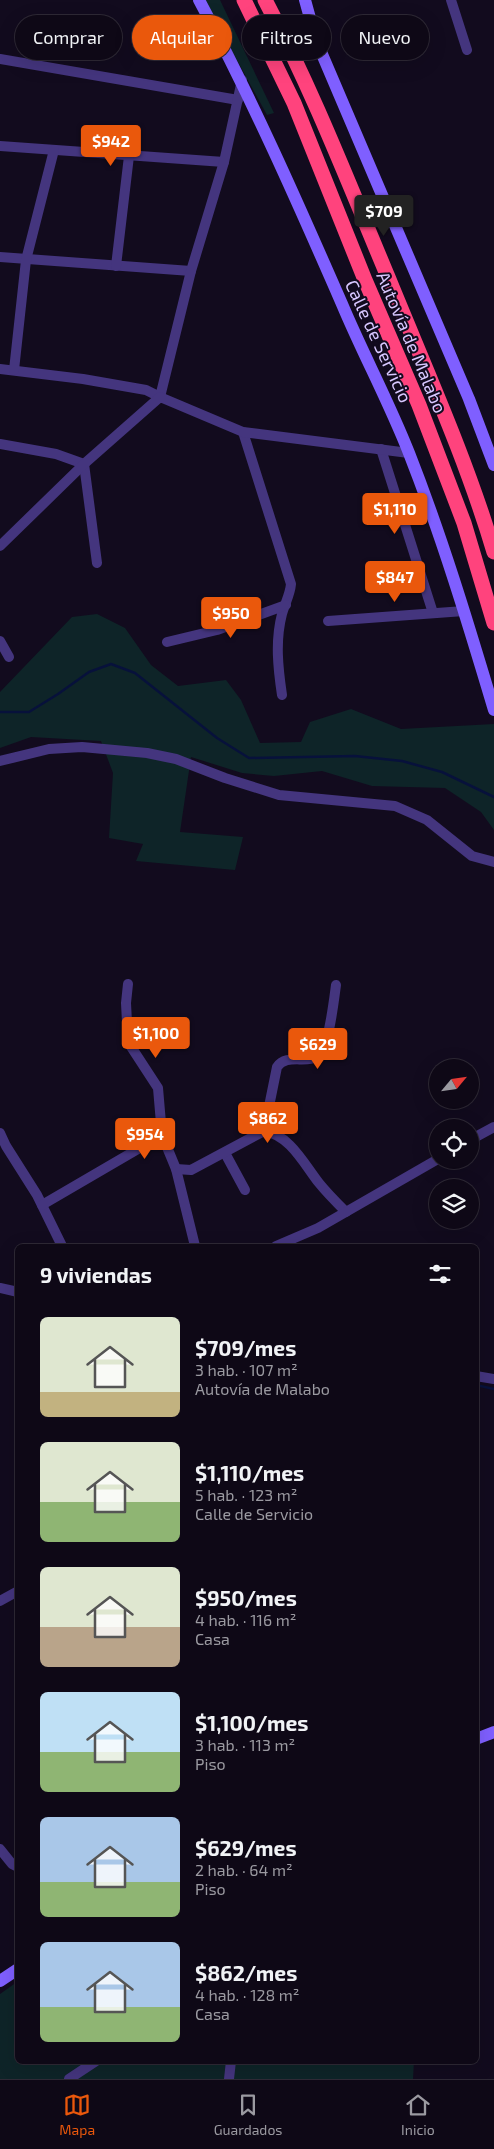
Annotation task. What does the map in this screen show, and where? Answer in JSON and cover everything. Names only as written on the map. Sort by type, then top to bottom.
[{"type":"highway","name":"Autovía de Malabo","points":[[244,0],[294,103],[419,405],[464,522],[494,622]]},
{"type":"highway","name":"Autovía de Malabo","points":[[265,0],[322,120],[437,395],[482,513],[494,552]]},
{"type":"street","name":"Calle de Servicio","points":[[199,0],[242,80],[286,173],[409,453],[439,532],[494,710]]},
{"type":"street","points":[[305,0],[316,40],[490,446],[494,464]]},
{"type":"street","points":[[452,0],[467,50]]},
{"type":"street","points":[[0,59],[238,100]]},
{"type":"street","points":[[0,546],[84,464],[160,398],[191,271],[224,162],[242,80]]},
{"type":"street","points":[[0,146],[224,162]]},
{"type":"street","points":[[14,370],[26,260],[54,150]]},
{"type":"street","points":[[116,266],[129,156]]},
{"type":"street","points":[[0,257],[191,271]]},
{"type":"street","points":[[0,368],[146,390],[160,398],[243,432],[409,453]]},
{"type":"street","points":[[243,432],[290,584],[290,594],[278,639],[278,664],[282,695]]},
{"type":"street","points":[[0,444],[56,454],[84,464]]},
{"type":"street","points":[[381,449],[433,613]]},
{"type":"street","points":[[84,464],[97,563]]},
{"type":"street","points":[[167,642],[217,630],[286,605]]},
{"type":"street","points":[[328,621],[464,610]]},
{"type":"street","points":[[0,641],[9,657]]},
{"type":"street","points":[[0,761],[20,755],[82,747],[147,753],[176,759],[225,778],[279,795],[395,806],[427,820],[472,856],[487,862],[494,862]]},
{"type":"street","points":[[128,984],[126,1003],[128,1042],[158,1088],[162,1135],[176,1168],[195,1244]]},
{"type":"street","points":[[264,1131],[277,1067],[284,1060],[313,1059],[320,1054],[326,1042],[336,985]]},
{"type":"street","points":[[479,1135],[494,1127]]},
{"type":"street","points":[[176,1168],[191,1170],[264,1131],[274,1133],[301,1156],[320,1184],[346,1212]]},
{"type":"street","points":[[0,1133],[42,1205],[61,1244]]},
{"type":"street","points":[[42,1205],[162,1135]]},
{"type":"street","points":[[226,1153],[245,1190]]},
{"type":"street","points":[[281,1244],[318,1228],[429,1164]]},
{"type":"street","points":[[0,1288],[15,1291]]},
{"type":"street","points":[[479,1376],[494,1378]]},
{"type":"street","points":[[0,1601],[15,1593]]},
{"type":"street","points":[[479,1738],[494,1732]]},
{"type":"street","points":[[0,1849],[15,1866]]},
{"type":"street","points":[[0,1981],[15,1971]]},
{"type":"street","points":[[69,2079],[92,2064]]},
{"type":"street","points":[[229,2079],[231,2064]]},
{"type":"green space","points":[[204,0],[220,0],[227,15],[212,15]]},
{"type":"green space","points":[[232,25],[242,46],[242,60],[249,60],[274,113],[267,115],[232,51]]},
{"type":"green space","points":[[97,614],[125,628],[151,665],[178,686],[226,680],[241,700],[260,743],[301,742],[310,722],[351,709],[401,729],[494,724],[494,830],[481,812],[445,788],[372,786],[322,771],[274,776],[242,773],[191,757],[180,832],[243,837],[235,870],[136,861],[143,844],[109,838],[113,773],[101,741],[31,737],[0,748],[0,692],[72,617]]},
{"type":"green space","points":[[15,1983],[15,2064],[414,2064],[413,2079],[0,2079],[0,1994]]},
{"type":"waterway","points":[[0,712],[29,712],[89,672],[111,664],[135,673],[217,738],[249,758],[355,756],[402,761],[442,772],[494,797]]},
{"type":"waterway","points":[[479,1386],[494,1389]]}]
